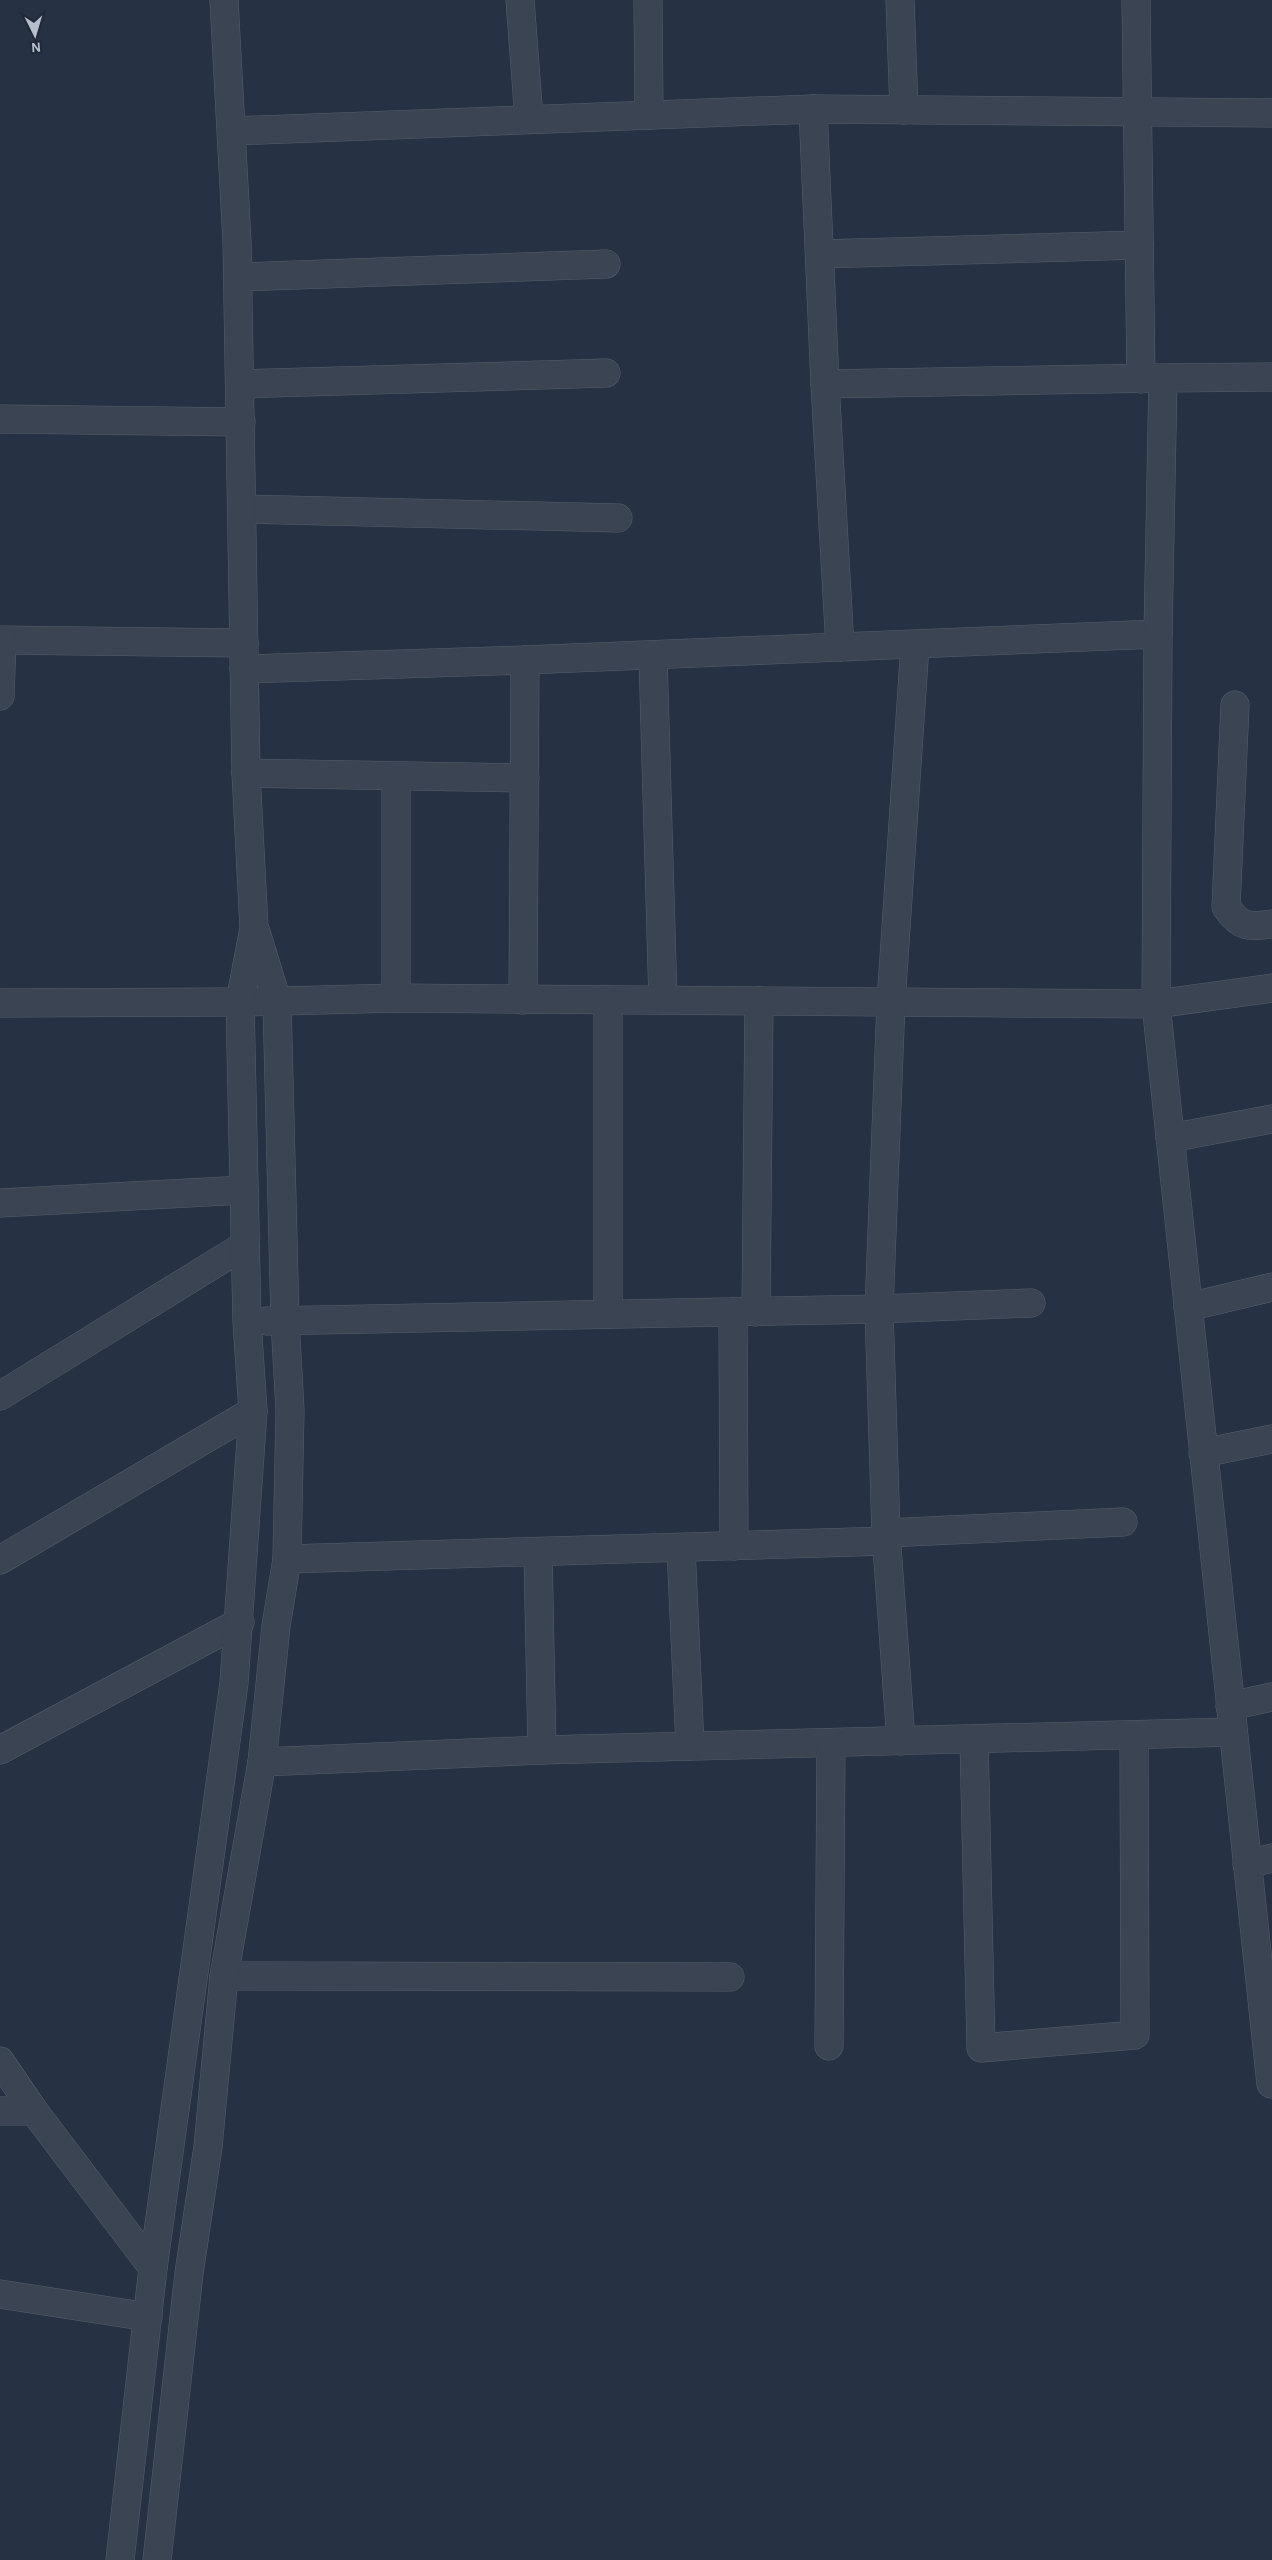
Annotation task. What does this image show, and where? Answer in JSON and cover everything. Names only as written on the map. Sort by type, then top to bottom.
[{"type":"street","points":[[120,2560],[153,2268],[234,1683],[240,1622],[253,1411],[247,1322],[240,1002],[254,928],[246,773],[238,277],[224,0]]},
{"type":"street","points":[[520,0],[529,119]]},
{"type":"street","points":[[648,0],[649,115]]},
{"type":"street","points":[[900,0],[904,110]]},
{"type":"street","points":[[1136,0],[1139,245],[1152,378],[1158,634],[1156,1004],[1233,1732],[1260,1861],[1271,2084]]},
{"type":"street","points":[[232,131],[813,109],[1272,113]]},
{"type":"street","points":[[813,109],[825,384],[840,647]]},
{"type":"street","points":[[820,254],[1139,245]]},
{"type":"street","points":[[238,277],[606,264]]},
{"type":"street","points":[[240,384],[606,373]]},
{"type":"street","points":[[825,384],[1272,377]]},
{"type":"street","points":[[0,419],[241,422]]},
{"type":"street","points":[[242,509],[618,518]]},
{"type":"street","points":[[0,696],[1,640],[244,656],[526,660],[1158,634]]},
{"type":"street","points":[[900,1740],[886,1537],[879,1309],[891,1002],[915,645]]},
{"type":"street","points":[[653,656],[663,1000]]},
{"type":"street","points":[[523,1000],[526,660]]},
{"type":"street","points":[[1235,705],[1226,907],[1236,921],[1250,927],[1272,924]]},
{"type":"street","points":[[246,773],[525,778]]},
{"type":"street","points":[[396,776],[396,998]]},
{"type":"street","points":[[157,2560],[189,2273],[208,2147],[224,1976],[262,1762],[276,1626],[287,1559],[290,1410],[285,1321],[277,1001],[254,928]]},
{"type":"street","points":[[0,1003],[240,1002],[396,998],[1156,1004],[1272,988]]},
{"type":"street","points":[[608,1000],[608,1314]]},
{"type":"street","points":[[734,1546],[759,1001]]},
{"type":"street","points":[[1170,1138],[1272,1118]]},
{"type":"street","points":[[0,1203],[244,1190]]},
{"type":"street","points":[[0,1396],[246,1245]]},
{"type":"street","points":[[1188,1307],[1272,1287]]},
{"type":"street","points":[[247,1322],[879,1309],[1031,1303]]},
{"type":"street","points":[[0,1560],[253,1411]]},
{"type":"street","points":[[1203,1454],[1272,1439]]},
{"type":"street","points":[[287,1559],[734,1546],[1123,1522]]},
{"type":"street","points":[[681,1548],[690,1746]]},
{"type":"street","points":[[538,1553],[542,1750]]},
{"type":"street","points":[[0,1750],[240,1622]]},
{"type":"street","points":[[1230,1706],[1272,1697]]},
{"type":"street","points":[[262,1762],[542,1750],[1233,1732]]},
{"type":"street","points":[[974,1739],[981,2048],[1135,2035],[1134,1735]]},
{"type":"street","points":[[829,2046],[831,1743]]},
{"type":"street","points":[[224,1976],[730,1977]]},
{"type":"street","points":[[0,2061],[34,2111],[153,2268]]},
{"type":"street","points":[[0,2111],[34,2111]]},
{"type":"street","points":[[0,2294],[148,2317]]}]
